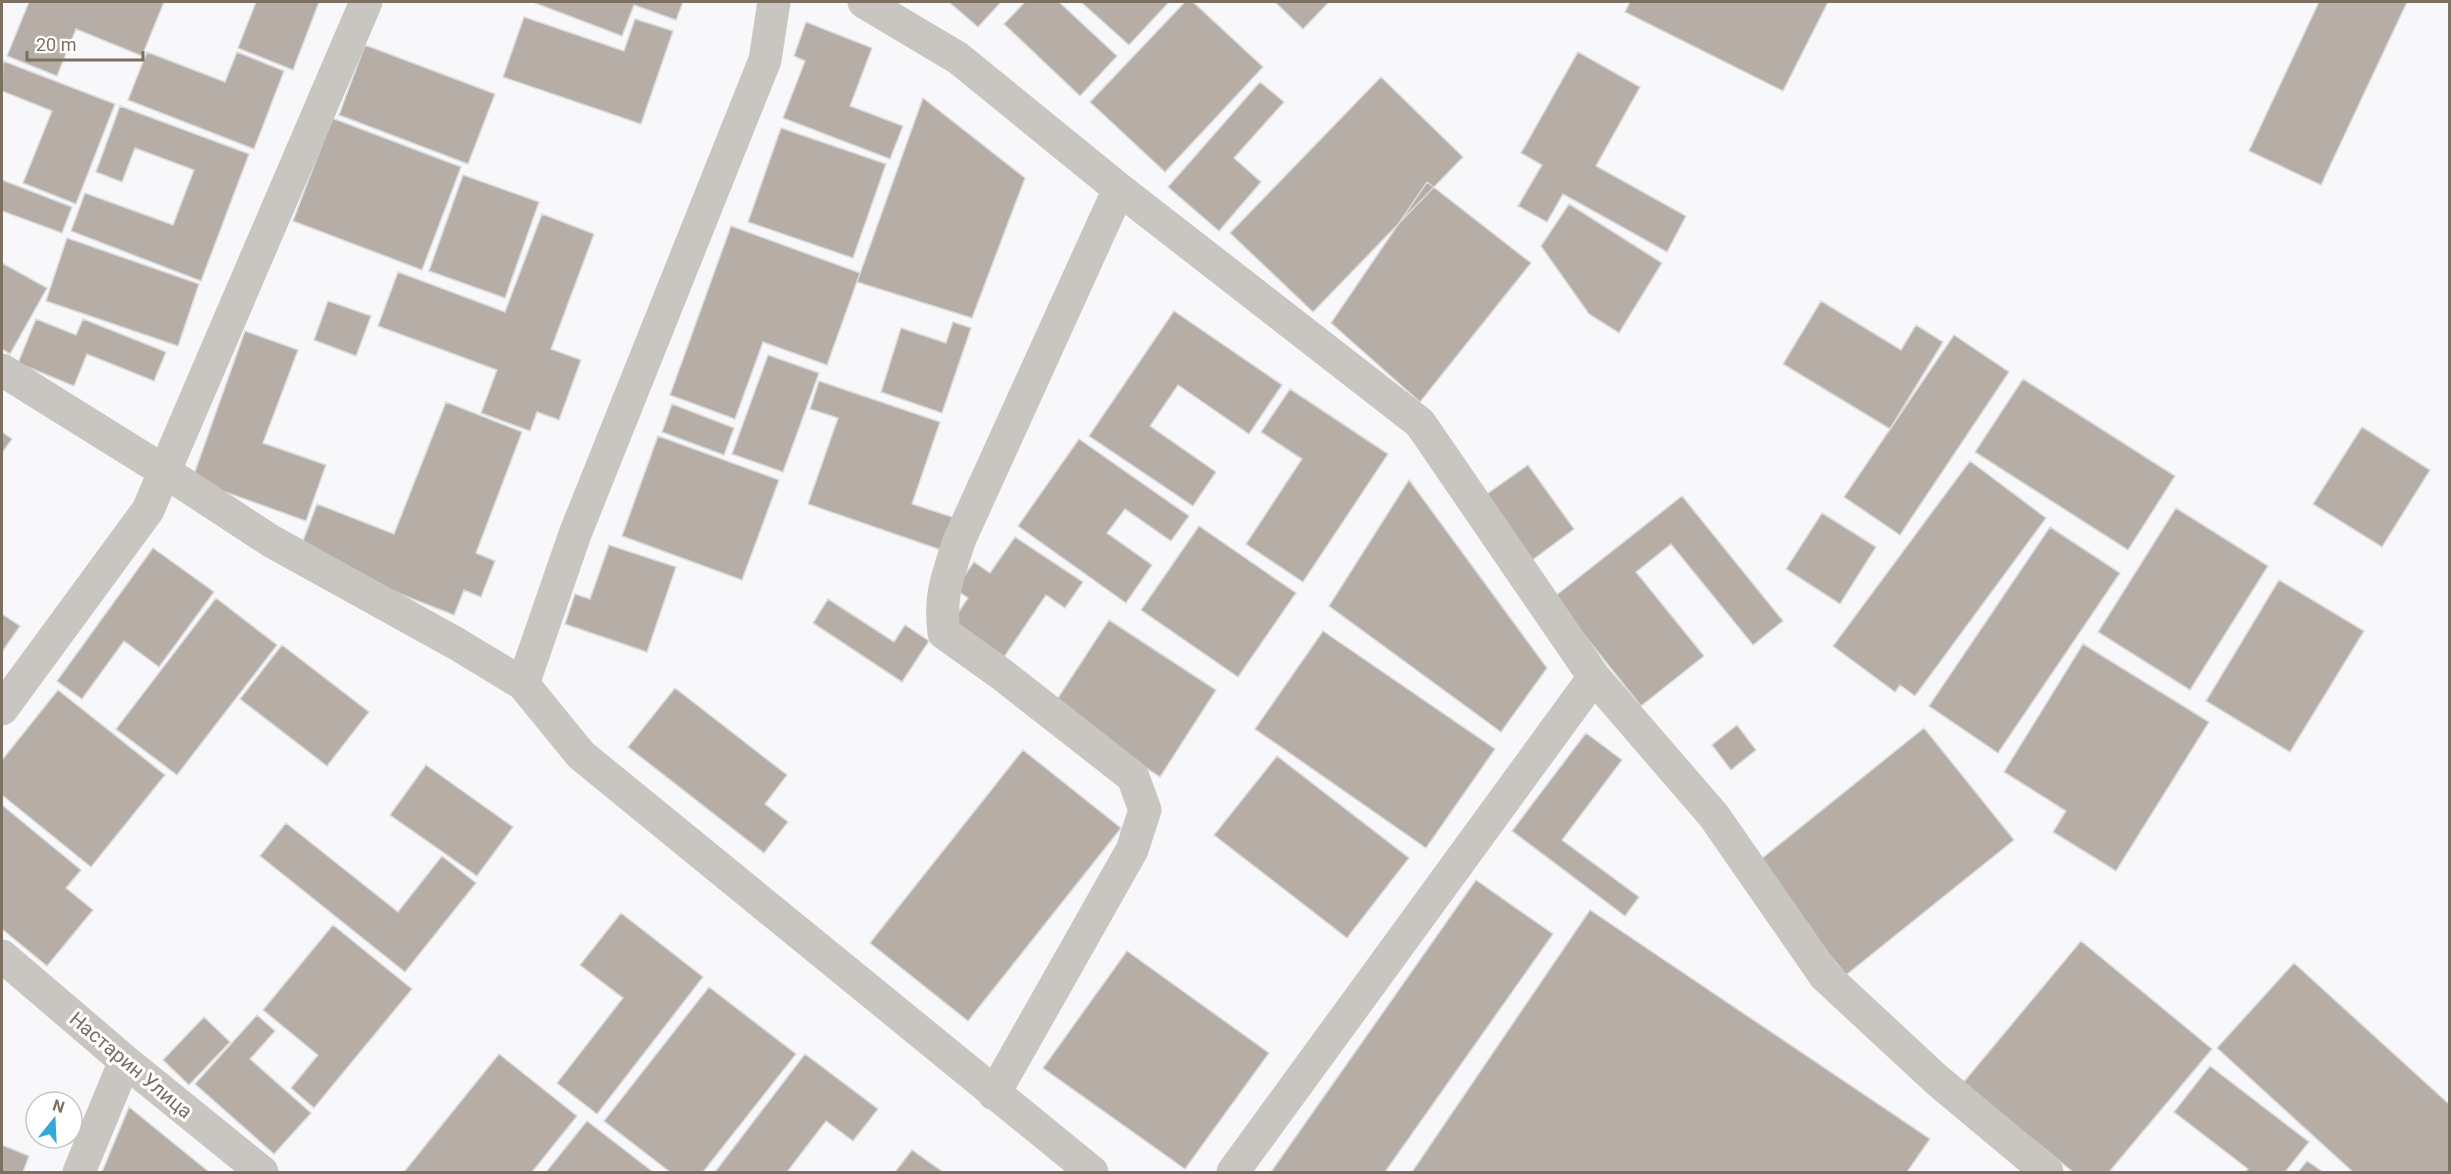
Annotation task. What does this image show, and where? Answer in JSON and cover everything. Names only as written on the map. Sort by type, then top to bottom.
[{"type":"street","points":[[2,709],[148,510],[366,2]]},
{"type":"street","points":[[523,684],[575,534],[765,60],[774,2]]},
{"type":"street","points":[[864,2],[958,58],[1119,189],[1420,423],[1594,677],[1714,816],[1825,976],[1937,1080],[2048,1173]]},
{"type":"street","points":[[994,1094],[1132,850],[1145,810],[1133,777],[1000,673],[944,633],[941,610],[945,586],[959,541],[1119,189]]},
{"type":"street","points":[[2,370],[271,541],[457,644],[523,684],[581,755],[1092,1173]]},
{"type":"street","points":[[1233,1173],[1594,677]]},
{"type":"street","name":"Настарин Улица","points":[[2,956],[262,1173]]},
{"type":"street","points":[[80,1173],[125,1061]]},
{"type":"building","points":[[29,2],[164,2],[142,56],[76,29],[57,76],[7,56]]},
{"type":"building","points":[[256,2],[319,2],[293,70],[238,48]]},
{"type":"building","points":[[535,2],[683,2],[676,20],[634,5],[622,36]]},
{"type":"building","points":[[949,2],[1001,2],[978,27]]},
{"type":"building","points":[[1025,2],[1059,2],[1117,56],[1080,96],[1004,24]]},
{"type":"building","points":[[1081,2],[1169,2],[1129,45]]},
{"type":"building","points":[[1185,2],[1193,2],[1263,67],[1165,172],[1090,102]]},
{"type":"building","points":[[1275,2],[1329,2],[1303,29]]},
{"type":"building","points":[[1630,2],[1828,2],[1783,91],[1625,12]]},
{"type":"building","points":[[2319,2],[2407,2],[2321,185],[2249,151]]},
{"type":"building","points":[[524,17],[624,51],[635,19],[673,31],[641,124],[503,77]]},
{"type":"building","points":[[806,22],[872,48],[850,106],[903,126],[890,159],[783,118],[805,61],[794,56]]},
{"type":"building","points":[[365,45],[495,94],[468,164],[339,115]]},
{"type":"building","points":[[147,52],[225,82],[237,52],[284,71],[254,149],[128,100]]},
{"type":"building","points":[[1578,52],[1640,87],[1596,166],[1686,216],[1667,252],[1563,194],[1547,222],[1518,206],[1542,165],[1521,153]]},
{"type":"building","points":[[3,61],[115,104],[76,204],[23,183],[52,111],[2,91]]},
{"type":"building","points":[[1381,77],[1463,157],[1313,312],[1230,233]]},
{"type":"building","points":[[1260,82],[1284,102],[1234,158],[1261,182],[1219,231],[1168,187]]},
{"type":"building","points":[[923,98],[1025,178],[972,318],[857,282]]},
{"type":"building","points":[[120,106],[249,154],[201,281],[71,231],[85,193],[173,225],[194,170],[135,148],[122,182],[96,172]]},
{"type":"building","points":[[332,118],[461,167],[422,270],[293,221]]},
{"type":"building","points":[[781,128],[886,164],[853,258],[748,222]]},
{"type":"building","points":[[463,175],[539,202],[505,298],[429,271]]},
{"type":"building","points":[[2,180],[72,207],[62,233],[2,211]]},
{"type":"building","points":[[1427,182],[1531,263],[1420,402],[1331,323]]},
{"type":"building","points":[[1569,204],[1662,263],[1619,333],[1589,314],[1541,246]]},
{"type":"building","points":[[542,214],[594,234],[551,349],[581,360],[559,420],[537,412],[530,431],[481,413],[497,370],[378,326],[398,272],[505,312]]},
{"type":"building","points":[[731,226],[860,273],[827,365],[763,342],[735,419],[670,395]]},
{"type":"building","points":[[67,238],[199,284],[178,346],[46,301]]},
{"type":"building","points":[[2,263],[47,288],[10,354],[2,349]]},
{"type":"building","points":[[328,301],[371,316],[356,356],[314,340]]},
{"type":"building","points":[[1821,301],[1901,350],[1916,325],[1943,342],[1890,429],[1783,364]]},
{"type":"building","points":[[1174,311],[1282,385],[1249,434],[1178,385],[1150,426],[1216,472],[1193,506],[1089,436]]},
{"type":"building","points":[[36,319],[76,335],[83,319],[166,352],[154,381],[87,354],[74,386],[18,363]]},
{"type":"building","points":[[953,322],[971,328],[942,413],[881,392],[901,328],[946,343]]},
{"type":"building","points":[[245,331],[298,350],[263,443],[326,465],[306,521],[192,480]]},
{"type":"building","points":[[1954,335],[2009,372],[1900,535],[1844,497]]},
{"type":"building","points":[[768,355],[819,373],[783,472],[732,454]]},
{"type":"building","points":[[2023,379],[2175,476],[2128,550],[1975,452]]},
{"type":"building","points":[[819,381],[940,422],[912,504],[955,518],[944,551],[808,504],[838,418],[810,409]]},
{"type":"building","points":[[1290,389],[1388,454],[1303,582],[1246,544],[1302,459],[1261,432]]},
{"type":"building","points":[[446,402],[522,432],[476,553],[495,561],[481,597],[464,590],[454,615],[298,554],[317,504],[394,534]]},
{"type":"building","points":[[672,404],[734,428],[724,455],[662,432]]},
{"type":"building","points":[[2362,427],[2430,470],[2382,547],[2313,504]]},
{"type":"building","points":[[2,432],[12,439],[2,453]]},
{"type":"building","points":[[658,436],[779,480],[742,580],[622,536]]},
{"type":"building","points":[[1079,439],[1189,516],[1171,541],[1125,509],[1107,533],[1152,565],[1126,603],[1018,526]]},
{"type":"building","points":[[1970,461],[2046,518],[1915,696],[1900,685],[1895,692],[1833,646]]},
{"type":"building","points":[[1528,465],[1574,529],[1527,564],[1480,499]]},
{"type":"building","points":[[1409,480],[1547,668],[1501,732],[1329,606]]},
{"type":"building","points":[[1682,496],[1783,621],[1753,645],[1671,544],[1636,572],[1704,656],[1641,706],[1554,597]]},
{"type":"building","points":[[2176,508],[2268,566],[2190,690],[2098,632]]},
{"type":"building","points":[[1822,513],[1876,547],[1840,604],[1786,569]]},
{"type":"building","points":[[1199,526],[1296,593],[1238,677],[1141,610]]},
{"type":"building","points":[[2050,527],[2120,573],[1998,753],[1929,706]]},
{"type":"building","points":[[1015,537],[1083,582],[1065,608],[1046,595],[998,666],[946,631],[968,598],[955,589],[974,562],[990,573]]},
{"type":"building","points":[[609,545],[676,567],[647,652],[565,624],[575,594],[590,599]]},
{"type":"building","points":[[153,548],[214,592],[159,667],[124,641],[82,699],[57,681]]},
{"type":"building","points":[[2279,580],[2364,631],[2290,752],[2206,701]]},
{"type":"building","points":[[216,598],[277,645],[177,775],[116,729]]},
{"type":"building","points":[[828,599],[894,642],[905,625],[929,641],[902,682],[813,623]]},
{"type":"building","points":[[2,614],[20,626],[2,652]]},
{"type":"building","points":[[1109,620],[1216,690],[1160,777],[1052,707]]},
{"type":"building","points":[[1323,631],[1495,749],[1426,848],[1255,729]]},
{"type":"building","points":[[2083,644],[2209,722],[2116,871],[2053,832],[2066,811],[2004,772]]},
{"type":"building","points":[[282,645],[369,712],[327,766],[240,699]]},
{"type":"building","points":[[675,688],[787,775],[765,804],[788,822],[764,853],[628,747]]},
{"type":"building","points":[[58,690],[165,775],[91,867],[2,795],[2,760]]},
{"type":"building","points":[[1737,725],[1756,750],[1731,770],[1712,745]]},
{"type":"building","points":[[1924,728],[2014,840],[1846,975],[1755,864]]},
{"type":"building","points":[[1586,733],[1622,760],[1562,840],[1639,897],[1625,916],[1512,831]]},
{"type":"building","points":[[1023,750],[1121,828],[968,1021],[870,943]]},
{"type":"building","points":[[1277,756],[1409,858],[1347,938],[1214,835]]},
{"type":"building","points":[[426,765],[513,827],[477,876],[390,815]]},
{"type":"building","points":[[2,805],[81,870],[66,888],[93,910],[47,966],[2,929]]},
{"type":"building","points":[[286,823],[398,912],[442,856],[476,883],[405,972],[260,856]]},
{"type":"building","points":[[1476,880],[1553,934],[1385,1172],[1271,1172]]},
{"type":"building","points":[[1590,910],[1930,1139],[1907,1172],[1412,1172]]},
{"type":"building","points":[[621,913],[703,977],[597,1114],[557,1083],[623,998],[580,965]]},
{"type":"building","points":[[333,925],[412,989],[314,1108],[291,1088],[318,1055],[263,1010]]},
{"type":"building","points":[[2081,941],[2212,1049],[2109,1172],[2073,1172],[1963,1083]]},
{"type":"building","points":[[1127,951],[1269,1053],[1185,1169],[1043,1068]]},
{"type":"building","points":[[2294,963],[2450,1105],[2450,1172],[2353,1172],[2217,1048]]},
{"type":"building","points":[[709,987],[796,1054],[703,1172],[670,1172],[604,1121]]},
{"type":"building","points":[[257,1015],[275,1031],[250,1059],[311,1113],[274,1154],[195,1084]]},
{"type":"building","points":[[204,1017],[230,1042],[189,1085],[163,1060]]},
{"type":"building","points":[[499,1054],[577,1116],[532,1172],[404,1172]]},
{"type":"building","points":[[805,1054],[878,1109],[853,1141],[826,1121],[787,1172],[715,1172]]},
{"type":"building","points":[[2210,1066],[2309,1142],[2285,1172],[2245,1172],[2248,1169],[2174,1112]]},
{"type":"building","points":[[129,1107],[209,1172],[102,1172]]},
{"type":"building","points":[[587,1121],[653,1172],[546,1172]]},
{"type":"building","points":[[2,1145],[29,1156],[23,1172],[2,1172]]},
{"type":"building","points":[[912,1150],[943,1172],[895,1172]]},
{"type":"building","points":[[2307,1161],[2323,1172],[2298,1172]]}]
